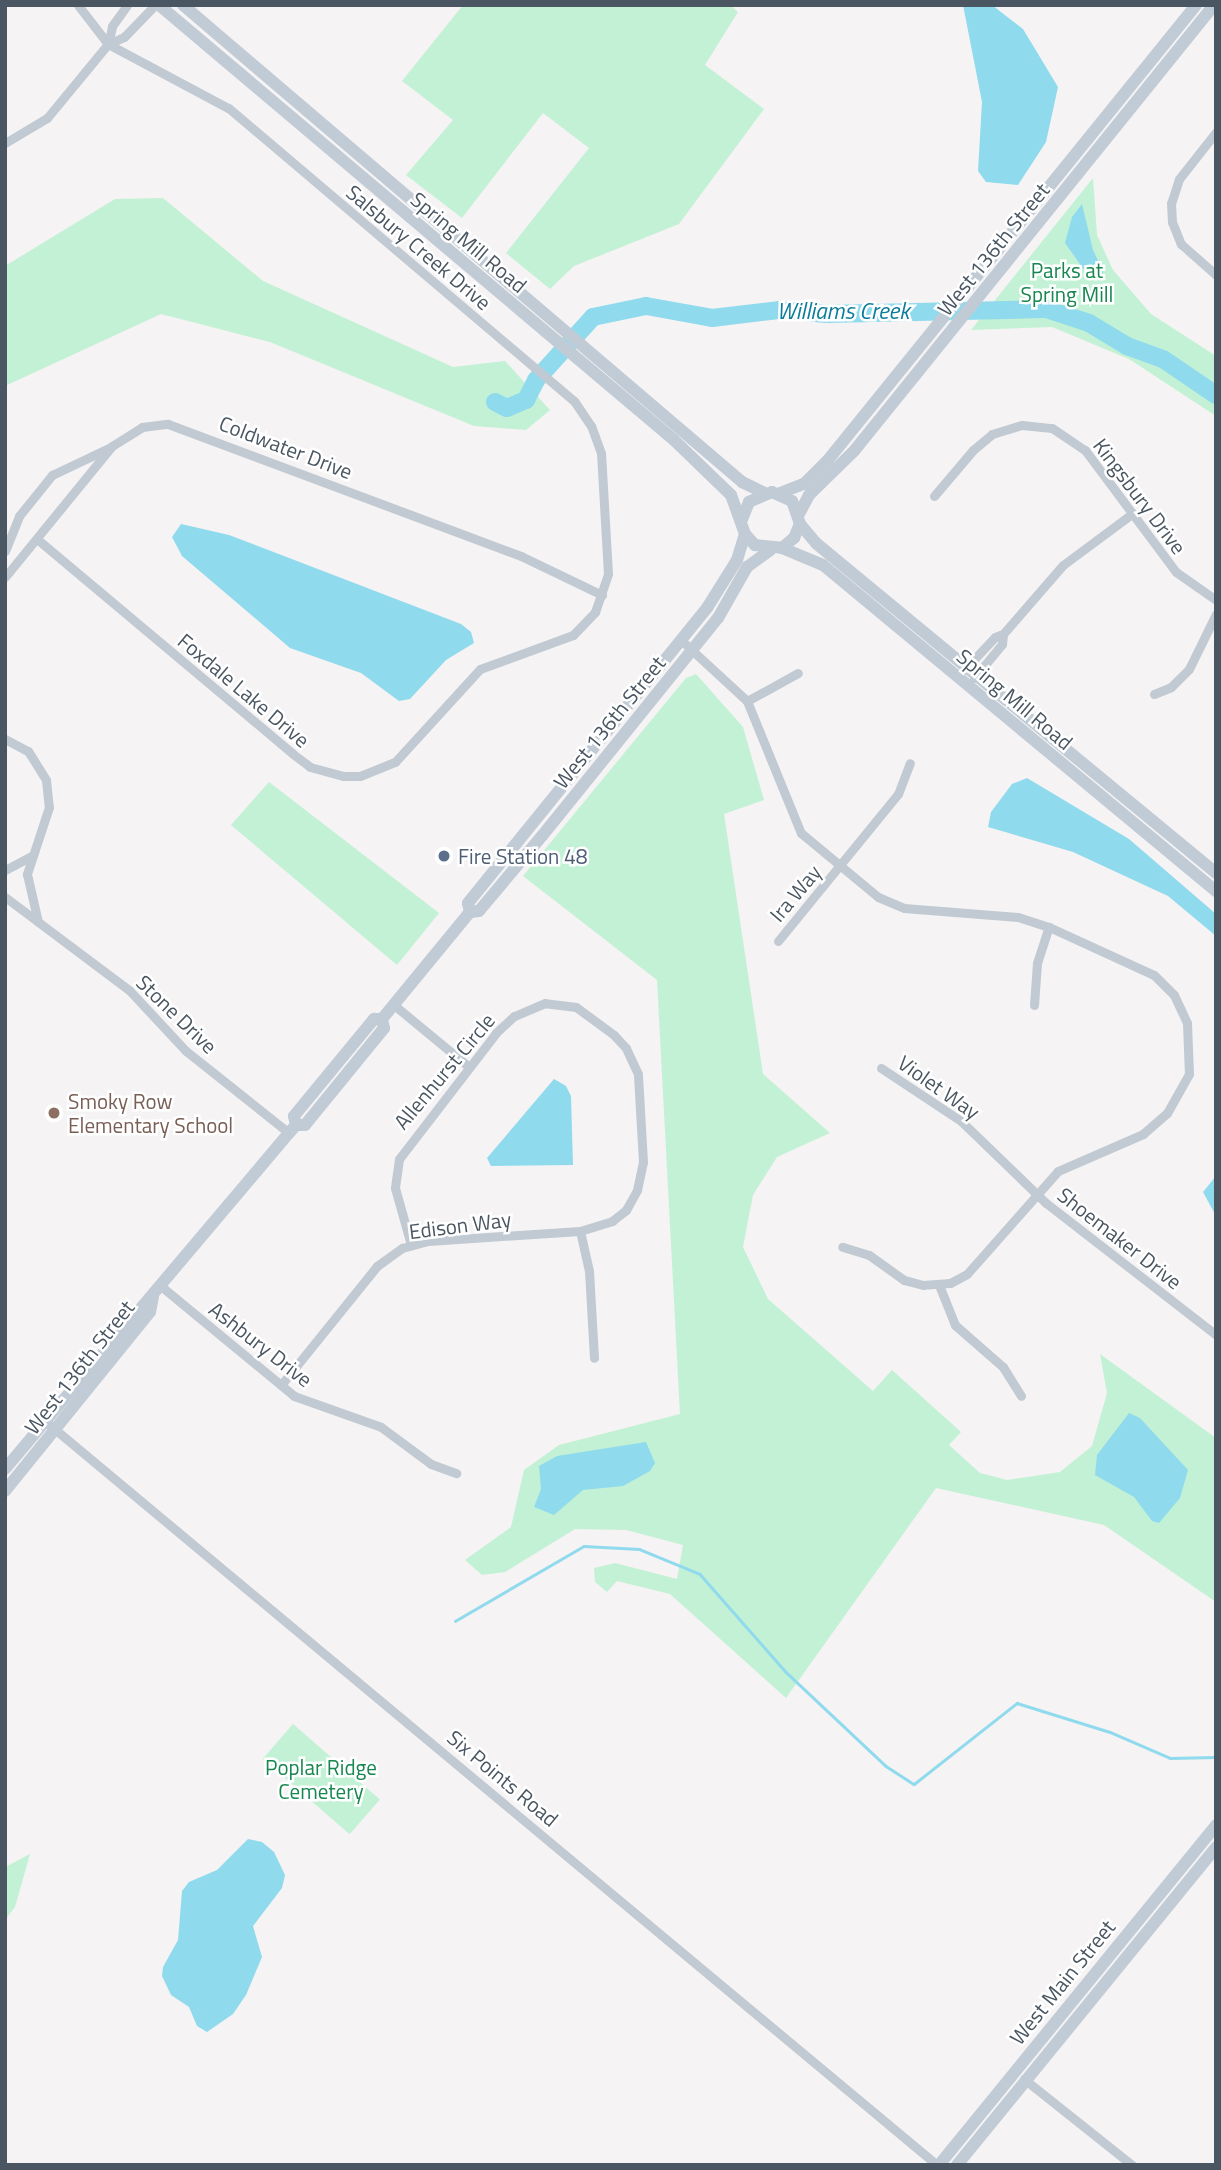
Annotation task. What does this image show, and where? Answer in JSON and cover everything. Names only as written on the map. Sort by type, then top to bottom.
[{"type":"street","name":"Salsbury Creek Drive","points":[[78,5],[108,44],[228,108],[547,377],[584,413],[601,453],[608,550],[602,595]]},
{"type":"street","points":[[108,44],[112,26],[127,5]]},
{"type":"street","points":[[5,143],[47,118],[108,44],[124,37],[157,5]]},
{"type":"street","name":"Spring Mill Road","points":[[157,5],[570,352],[729,492],[742,519]]},
{"type":"street","name":"Spring Mill Road","points":[[183,5],[743,482],[765,493]]},
{"type":"street","name":"West 136th Street","points":[[780,493],[801,486],[818,471],[1196,5]]},
{"type":"street","name":"West 136th Street","points":[[800,519],[809,495],[854,451],[1213,5]]},
{"type":"street","points":[[1216,132],[1179,179],[1171,203],[1172,222],[1181,244],[1216,275]]},
{"type":"street","name":"Coldwater Drive","points":[[5,577],[113,446],[142,427],[183,426],[521,556],[602,595]]},
{"type":"street","name":"Kingsbury Drive","points":[[934,496],[982,441],[1007,428],[1037,426],[1062,432],[1077,442],[1176,572],[1216,600]]},
{"type":"street","points":[[5,551],[19,516],[52,475],[113,446]]},
{"type":"street","points":[[765,493],[780,493],[792,501],[800,519],[794,538],[776,549],[755,545],[745,534],[742,519],[749,502],[765,493]]},
{"type":"street","points":[[958,676],[1003,634],[1063,565],[1133,513]]},
{"type":"street","name":"Spring Mill Road","points":[[800,519],[817,544],[1216,873]]},
{"type":"street","name":"West 136th Street","points":[[470,912],[468,903],[682,641],[730,573],[745,534]]},
{"type":"street","name":"Foxdale Lake Drive","points":[[37,539],[293,754],[310,767],[344,776],[360,776],[395,761],[469,677],[491,664],[573,635],[602,595]]},
{"type":"street","name":"Spring Mill Road","points":[[776,549],[823,565],[1216,891]]},
{"type":"street","name":"West 136th Street","points":[[5,1469],[141,1304],[157,1292],[292,1129],[294,1116],[374,1019],[382,1020],[470,912],[479,911],[693,650],[728,604],[747,567],[776,549]]},
{"type":"street","points":[[1154,694],[1171,687],[1189,668],[1216,614]]},
{"type":"street","points":[[968,685],[1003,644],[1003,634]]},
{"type":"street","points":[[682,641],[747,701],[793,821],[840,866],[889,904],[1018,917],[1049,927],[1134,964],[1164,984],[1184,1013],[1191,1059],[1177,1100],[1156,1124],[1058,1171],[976,1267],[939,1285],[904,1280],[869,1255],[842,1247]]},
{"type":"street","points":[[747,701],[798,673]]},
{"type":"street","points":[[5,739],[28,751],[46,780],[49,807],[31,856],[27,888],[38,922]]},
{"type":"street","name":"Ira Way","points":[[778,941],[898,794],[911,762]]},
{"type":"street","points":[[5,870],[31,856]]},
{"type":"street","name":"Stone Drive","points":[[5,897],[130,991],[186,1051],[292,1129]]},
{"type":"street","points":[[1034,1005],[1037,963],[1049,927]]},
{"type":"street","name":"Allenhurst Circle","points":[[411,1245],[395,1188],[399,1159],[468,1067],[514,1016],[545,1003],[588,1013],[626,1048],[638,1074],[642,1178],[626,1210],[612,1221],[580,1231]]},
{"type":"street","points":[[394,1005],[468,1067]]},
{"type":"street","name":"Violet Way","points":[[881,1068],[961,1122],[1037,1194]]},
{"type":"street","name":"Shoemaker Drive","points":[[1037,1194],[1216,1335]]},
{"type":"street","points":[[580,1231],[589,1271],[594,1358]]},
{"type":"street","name":"Edison Way","points":[[281,1385],[377,1266],[411,1245],[580,1231]]},
{"type":"street","points":[[939,1285],[955,1325],[1003,1367],[1021,1396]]},
{"type":"street","name":"West 136th Street","points":[[5,1491],[150,1312],[157,1292]]},
{"type":"street","name":"Ashbury Drive","points":[[157,1292],[304,1401],[381,1427],[431,1464],[456,1473]]},
{"type":"street","name":"Six Points Road","points":[[45,1421],[938,2165]]},
{"type":"street","name":"West Main Street","points":[[938,2165],[1216,1825]]},
{"type":"street","name":"West Main Street","points":[[957,2165],[1216,1847]]},
{"type":"street","points":[[1014,2071],[1132,2165]]},
{"type":"green space","points":[[463,5],[730,5],[738,12],[705,65],[764,109],[679,224],[574,266],[550,289],[506,253],[589,148],[543,113],[462,218],[406,175],[453,120],[402,81]]},
{"type":"green space","name":"Parks at Spring Mill","points":[[1093,178],[1097,235],[1113,270],[1151,314],[1216,356],[1216,416],[1129,359],[1052,327],[971,330]]},
{"type":"green space","points":[[163,198],[263,281],[453,367],[505,361],[550,410],[526,430],[474,426],[270,342],[161,314],[5,386],[5,266],[115,199]]},
{"type":"green space","points":[[696,674],[743,727],[764,800],[724,814],[763,1074],[830,1133],[777,1157],[753,1195],[743,1247],[768,1299],[873,1391],[892,1370],[961,1432],[949,1445],[980,1473],[1007,1480],[1060,1472],[1092,1446],[1107,1393],[1100,1354],[1216,1438],[1216,1602],[1104,1525],[936,1488],[786,1698],[670,1594],[617,1581],[607,1592],[595,1582],[594,1568],[615,1563],[677,1579],[683,1545],[626,1530],[575,1529],[505,1572],[482,1575],[465,1560],[511,1527],[524,1470],[559,1445],[680,1414],[657,980],[523,876],[686,678]]},
{"type":"green space","points":[[269,782],[439,913],[397,965],[231,825]]},
{"type":"green space","name":"Poplar Ridge Cemetery","points":[[293,1724],[380,1799],[350,1834],[263,1759]]},
{"type":"green space","points":[[30,1854],[15,1907],[5,1920],[5,1867]]},
{"type":"water","points":[[963,5],[992,5],[1023,29],[1058,87],[1046,142],[1018,185],[986,182],[978,171],[982,102]]},
{"type":"water","points":[[1082,204],[1093,250],[1103,271],[1102,276],[1087,274],[1065,243],[1072,217]]},
{"type":"water","points":[[181,524],[229,535],[461,624],[471,632],[474,643],[446,660],[410,699],[399,701],[361,673],[290,648],[182,556],[172,537]]},
{"type":"water","points":[[1027,778],[1129,839],[1216,914],[1216,936],[1168,896],[1073,852],[988,827],[991,812],[1012,784]]},
{"type":"water","points":[[554,1079],[566,1086],[571,1096],[573,1165],[491,1166],[487,1158]]},
{"type":"water","points":[[1216,1176],[1216,1216],[1203,1192]]},
{"type":"water","points":[[1129,1413],[1140,1418],[1188,1470],[1180,1498],[1159,1523],[1152,1521],[1134,1497],[1095,1475],[1097,1455]]},
{"type":"water","points":[[646,1442],[655,1463],[650,1471],[623,1486],[583,1490],[554,1515],[534,1507],[541,1489],[539,1466],[557,1456]]},
{"type":"water","points":[[248,1839],[262,1842],[274,1852],[285,1875],[282,1888],[253,1926],[262,1957],[246,1995],[233,2014],[207,2032],[197,2026],[189,2007],[171,1995],[162,1976],[163,1967],[178,1940],[182,1891],[189,1882],[217,1870]]},
{"type":"waterway","name":"Williams Creek","points":[[495,402],[507,408],[526,400],[536,380],[593,317],[646,306],[712,318],[779,310],[827,314],[1046,309],[1089,323],[1127,346],[1163,359],[1216,395]]},
{"type":"waterway","points":[[455,1621],[584,1546],[639,1549],[700,1574],[786,1672],[886,1766],[914,1784],[1017,1703],[1110,1732],[1170,1758],[1216,1757]]},
{"type":"place","name":"Fire Station 48","points":[[444,856]]},
{"type":"place","name":"Smoky Row Elementary School","points":[[54,1113]]}]
